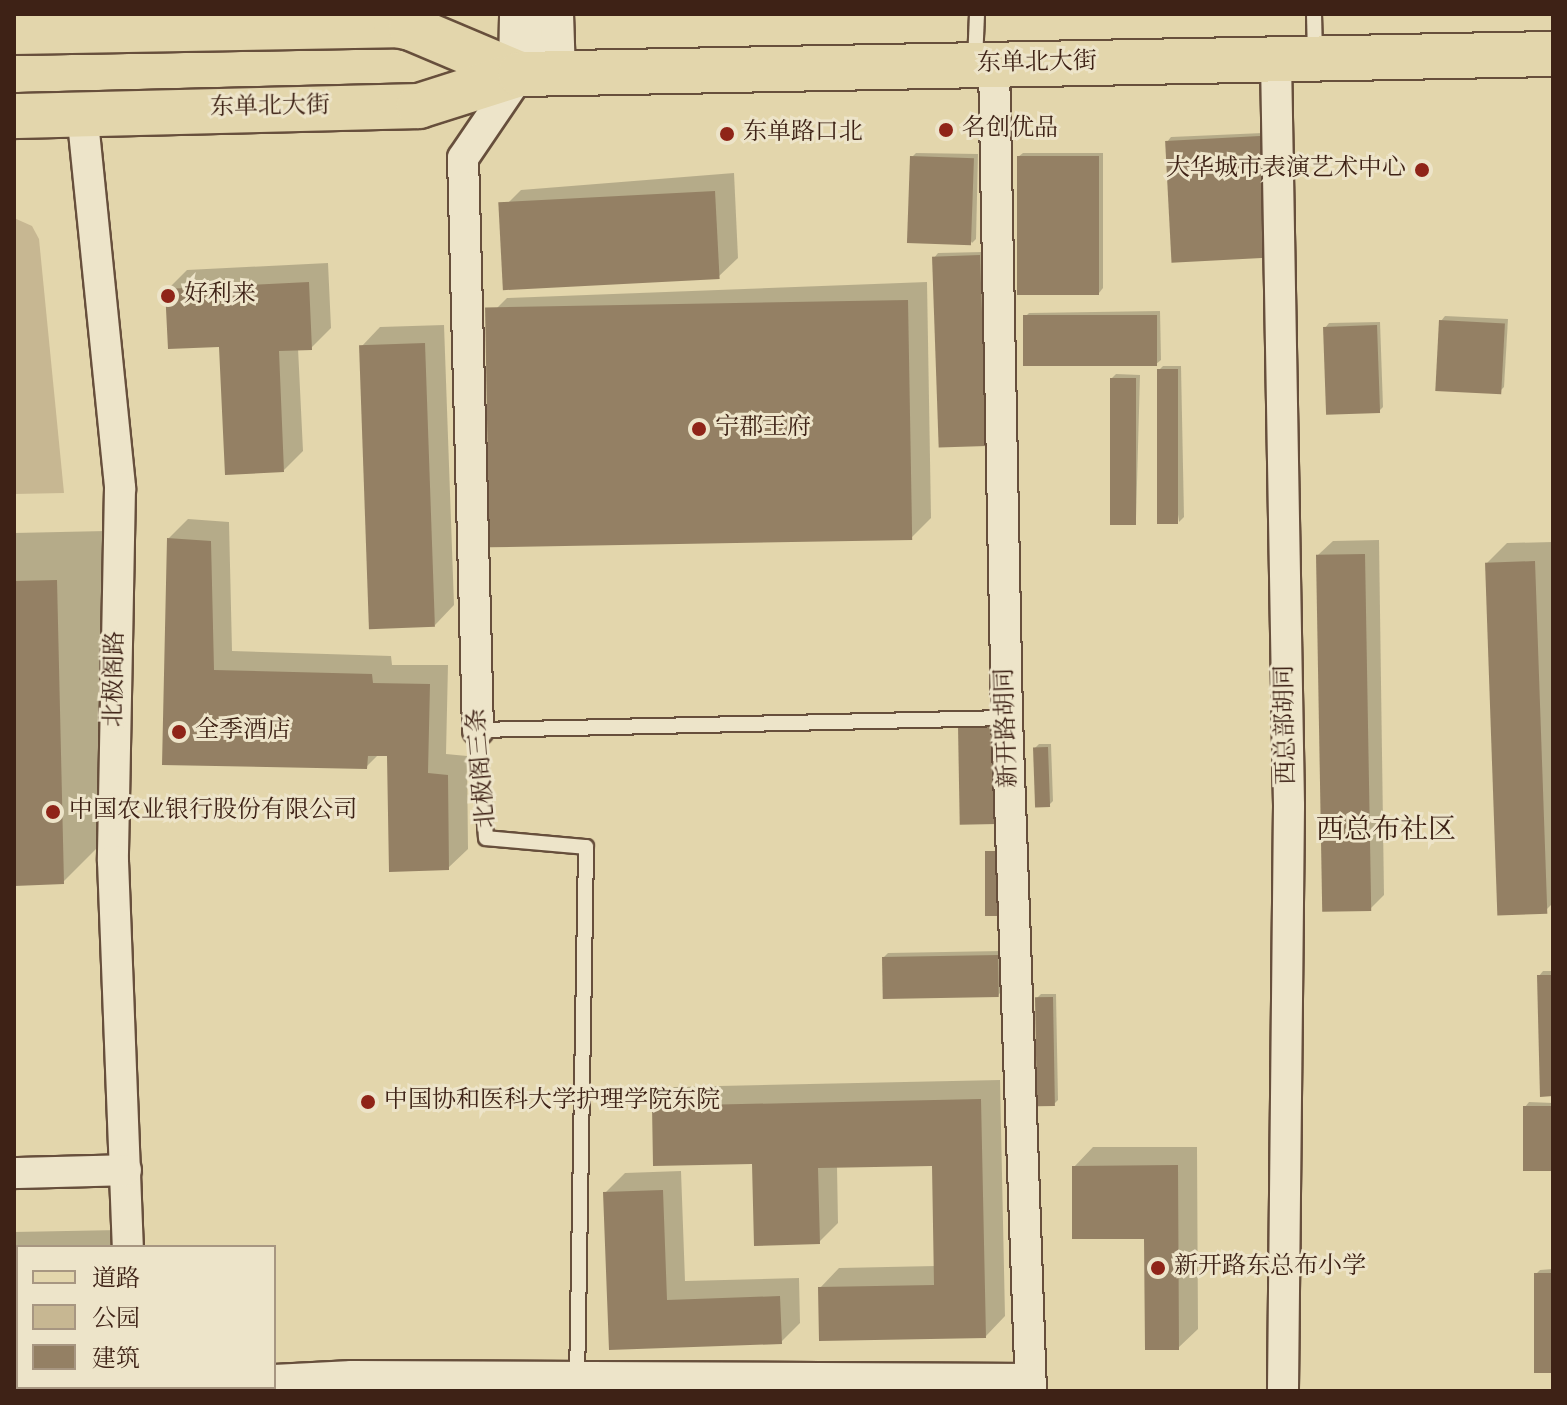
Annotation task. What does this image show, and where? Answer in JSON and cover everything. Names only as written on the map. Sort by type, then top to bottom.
[{"type":"main road","name":"东单北大街","points":[[14,32],[396,25],[537,74]]},
{"type":"main road","name":"东单北大街","points":[[14,116],[419,106],[537,74],[1553,54]]},
{"type":"street","points":[[521,14],[537,74]]},
{"type":"street","points":[[537,74],[552,14]]},
{"type":"street","name":"西总部胡同","points":[[1283,1391],[1295,59]]},
{"type":"street","name":"新开路胡同","points":[[984,65],[1030,1385]]},
{"type":"street","name":"北极阁三条","points":[[478,730],[463,158],[537,74]]},
{"type":"street","name":"北极阁路","points":[[82,112],[120,488],[113,861],[128,1245]]},
{"type":"street","points":[[14,1173],[126,1170]]},
{"type":"street","points":[[276,1380],[352,1384],[1030,1385]]},
{"type":"lane","points":[[977,14],[984,65]]},
{"type":"lane","points":[[1295,59],[1314,14]]},
{"type":"lane","points":[[478,730],[1007,718]]},
{"type":"lane","name":"北极阁三条","points":[[478,730],[486,838],[586,847],[577,1384]]},
{"type":"green space","points":[[14,218],[32,226],[39,239],[64,493],[14,494]]},
{"type":"building","points":[[1260,136],[1266,258],[1172,263],[1165,141]]},
{"type":"building","points":[[910,156],[974,158],[971,245],[907,243]]},
{"type":"building","points":[[1017,156],[1099,156],[1099,295],[1017,295]]},
{"type":"building","points":[[715,191],[720,279],[503,290],[498,202]]},
{"type":"building","points":[[980,255],[987,446],[939,448],[932,257]]},
{"type":"building","points":[[309,282],[312,350],[279,351],[284,472],[225,475],[219,347],[168,349],[165,289]]},
{"type":"building","name":"宁郡王府","points":[[908,300],[912,540],[489,547],[485,307]]},
{"type":"building","points":[[1023,315],[1157,315],[1157,366],[1023,366]]},
{"type":"building","points":[[1439,320],[1505,323],[1501,394],[1435,391]]},
{"type":"building","points":[[1377,325],[1380,413],[1326,415],[1323,327]]},
{"type":"building","points":[[425,343],[435,627],[369,629],[359,345]]},
{"type":"building","points":[[1157,369],[1178,369],[1178,524],[1157,524]]},
{"type":"building","points":[[1110,378],[1136,378],[1136,525],[1110,525]]},
{"type":"building","points":[[167,538],[211,541],[214,670],[372,674],[373,683],[430,684],[428,773],[448,775],[449,870],[389,872],[387,756],[368,756],[367,769],[162,765]]},
{"type":"building","points":[[1365,554],[1371,911],[1322,912],[1316,555]]},
{"type":"building","points":[[1535,561],[1547,914],[1497,916],[1485,563]]},
{"type":"building","points":[[57,580],[64,884],[14,886],[14,581]]},
{"type":"building","points":[[995,725],[997,824],[960,825],[958,726]]},
{"type":"building","points":[[1048,747],[1050,807],[1035,807],[1033,748]]},
{"type":"building","points":[[985,851],[1003,851],[1003,916],[985,916]]},
{"type":"building","points":[[998,955],[999,997],[883,999],[882,957]]},
{"type":"building","points":[[1537,975],[1553,975],[1553,1096],[1540,1097]]},
{"type":"building","points":[[1035,997],[1053,997],[1055,1106],[1037,1106]]},
{"type":"building","points":[[981,1099],[986,1338],[819,1341],[818,1287],[934,1285],[932,1166],[818,1168],[820,1244],[754,1246],[752,1164],[653,1166],[652,1106]]},
{"type":"building","points":[[1523,1106],[1553,1106],[1553,1171],[1523,1171]]},
{"type":"building","points":[[1178,1165],[1179,1350],[1145,1350],[1144,1239],[1072,1239],[1072,1166]]},
{"type":"building","points":[[663,1190],[667,1300],[780,1296],[782,1344],[609,1350],[603,1192]]},
{"type":"building","points":[[16,1246],[16,1290],[14,1290]]},
{"type":"building","points":[[1534,1273],[1553,1273],[1553,1373],[1534,1373]]},
{"type":"building","points":[[47,1389],[98,1389],[98,1391]]},
{"type":"place","name":"名创优品","points":[[946,130]]},
{"type":"place","name":"东单路口北","points":[[727,134]]},
{"type":"place","name":"大华城市表演艺术中心","points":[[1422,170]]},
{"type":"place","name":"好利来","points":[[168,296]]},
{"type":"place","name":"宁郡王府","points":[[699,429]]},
{"type":"place","name":"全季酒店","points":[[179,732]]},
{"type":"place","name":"中国农业银行股份有限公司","points":[[53,812]]},
{"type":"place","name":"中国协和医科大学护理学院东院","points":[[368,1102]]},
{"type":"place","name":"新开路东总布小学","points":[[1158,1268]]},
{"type":"district","name":"西总布社区","points":[[1386,831]]}]
